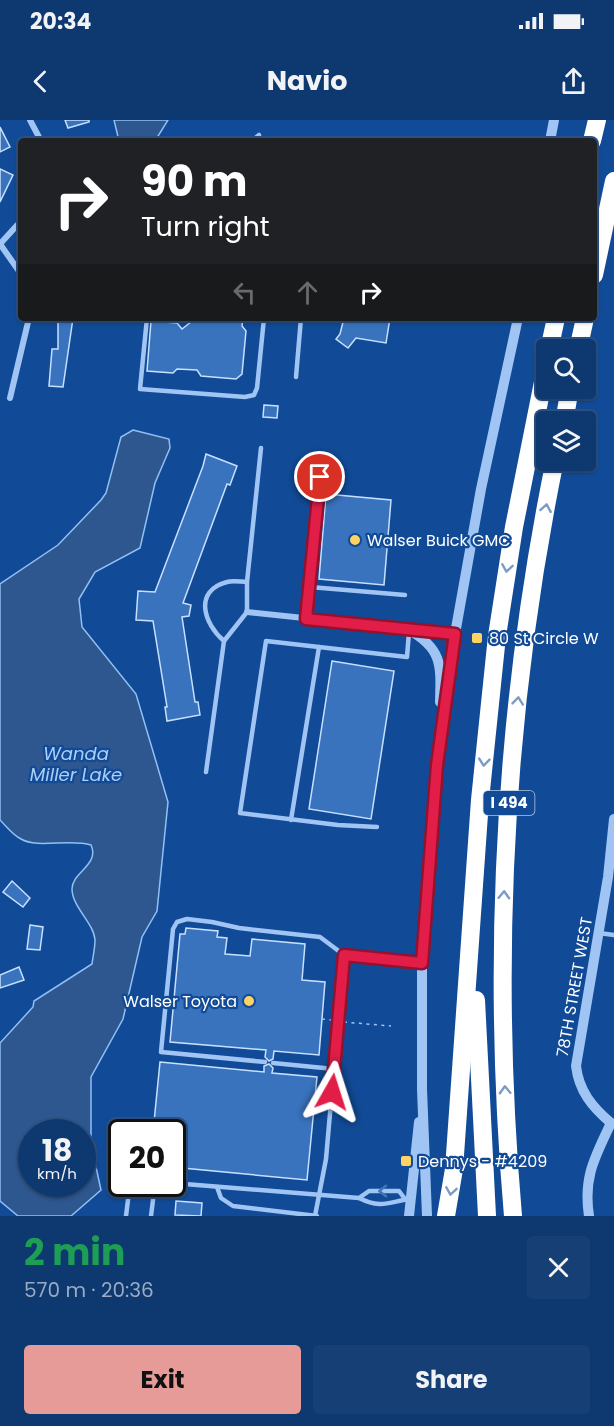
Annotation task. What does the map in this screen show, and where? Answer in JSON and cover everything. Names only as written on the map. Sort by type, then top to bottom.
[{"type":"highway","points":[[593,138],[597,120]]},
{"type":"highway","points":[[597,261],[614,181]]},
{"type":"highway","points":[[551,339],[555,321]]},
{"type":"highway","points":[[580,339],[584,321]]},
{"type":"highway","name":"I 494","points":[[487,1216],[476,1010],[476,881],[480,800],[505,575],[540,399]]},
{"type":"highway","name":"I 494","points":[[513,1216],[507,1149],[502,996],[507,820],[518,695],[531,597],[553,471]]},
{"type":"highway","points":[[446,1216],[454,1169],[476,881]]},
{"type":"highway","points":[[507,1149],[525,1216]]},
{"type":"street","points":[[30,120],[39,138]]},
{"type":"street","points":[[551,138],[554,120]]},
{"type":"street","points":[[18,224],[0,244],[18,270]]},
{"type":"street","points":[[10,398],[28,321]]},
{"type":"street","points":[[427,1216],[422,1089],[422,963],[439,752],[455,634],[482,489],[517,321]]},
{"type":"street","points":[[247,612],[455,634]]},
{"type":"street","points":[[409,630],[432,645],[441,665],[439,752]]},
{"type":"street","name":"78TH STREET WEST","points":[[589,1216],[586,1195],[589,1171],[612,1124],[595,1109],[582,1091],[576,1066],[614,819]]},
{"type":"street","points":[[409,1216],[408,1199],[422,1089]]},
{"type":"lane","points":[[147,321],[140,389],[245,397],[255,395],[257,388],[264,321]]},
{"type":"lane","points":[[296,377],[300,321]]},
{"type":"lane","points":[[206,772],[224,642],[247,612],[247,582],[261,448]]},
{"type":"lane","points":[[306,619],[320,477]]},
{"type":"lane","points":[[224,642],[211,630],[204,612],[207,598],[215,588],[228,582],[247,582]]},
{"type":"lane","points":[[310,587],[405,595]]},
{"type":"lane","points":[[377,827],[240,813],[260,673],[266,641],[407,657],[409,630]]},
{"type":"lane","points":[[291,820],[319,647]]},
{"type":"lane","points":[[265,1062],[161,1052],[173,929],[177,922],[196,920],[320,937],[344,955],[422,963]]},
{"type":"lane","points":[[598,933],[614,935]]},
{"type":"lane","points":[[217,1187],[221,1198],[233,1206],[316,1216],[321,1195],[344,955]]},
{"type":"lane","points":[[273,1063],[334,1069]]},
{"type":"lane","points":[[186,1184],[359,1198],[369,1203],[379,1204],[398,1204],[408,1199],[399,1191],[369,1191],[359,1198]]},
{"type":"lane","points":[[126,1216],[128,1197]]},
{"type":"lane","points":[[151,1216],[153,1197]]},
{"type":"path","points":[[322,1019],[391,1026]]},
{"type":"water","points":[[114,120],[168,120],[157,138],[118,138]]},
{"type":"water","name":"Wanda Miller Lake","points":[[133,430],[169,439],[170,448],[155,483],[140,548],[95,572],[79,599],[82,627],[136,694],[168,802],[157,911],[142,937],[123,1019],[91,1077],[91,1119],[18,1119],[18,1197],[93,1197],[71,1216],[18,1216],[0,1201],[0,1043],[33,1007],[34,1001],[92,964],[94,934],[75,902],[72,889],[76,878],[92,858],[93,852],[91,845],[83,843],[28,842],[15,835],[0,820],[0,584],[58,545],[106,493],[121,437]]},
{"type":"water","name":"Wanda Miller Lake","points":[[96,1167],[101,1190],[96,1194]]},
{"type":"building","points":[[65,120],[89,120],[89,122],[68,128]]},
{"type":"building","points":[[0,127],[10,147],[0,152]]},
{"type":"building","points":[[0,169],[13,175],[0,202]]},
{"type":"building","points":[[58,321],[73,321],[63,387],[49,386],[52,349],[58,349]]},
{"type":"building","points":[[151,321],[177,323],[182,329],[192,321],[243,321],[242,326],[246,331],[242,374],[236,379],[201,376],[197,370],[177,369],[173,373],[147,371]]},
{"type":"building","points":[[343,321],[390,321],[386,343],[356,338],[348,348],[336,339],[340,334]]},
{"type":"building","points":[[264,405],[278,406],[277,418],[263,417]]},
{"type":"building","points":[[206,454],[237,466],[230,485],[227,484],[183,603],[191,605],[189,616],[182,617],[195,702],[198,702],[200,715],[167,721],[165,707],[167,707],[153,621],[136,620],[138,591],[155,592]]},
{"type":"building","name":"Walser Buick GMC","points":[[326,494],[391,500],[384,585],[319,579]]},
{"type":"building","points":[[332,661],[394,671],[371,819],[309,809]]},
{"type":"building","points":[[12,881],[30,898],[23,907],[3,892]]},
{"type":"building","points":[[30,925],[43,927],[40,950],[27,949]]},
{"type":"building","name":"Walser Toyota","points":[[186,928],[218,931],[217,937],[227,938],[225,954],[250,956],[252,939],[305,944],[302,980],[325,982],[319,1055],[274,1051],[273,1059],[269,1061],[265,1057],[266,1050],[170,1042],[180,934],[185,934]]},
{"type":"building","points":[[19,967],[24,980],[0,988],[0,975]]},
{"type":"building","points":[[160,1062],[264,1072],[264,1066],[269,1064],[273,1068],[272,1073],[317,1077],[307,1180],[186,1168],[186,1119],[154,1119]]},
{"type":"building","points":[[176,1201],[202,1203],[201,1216],[175,1215]]},
{"type":"place","name":"Walser Buick GMC","points":[[355,540]]},
{"type":"place","name":"80 St Circle W","points":[[477,638]]},
{"type":"place","name":"Walser Toyota","points":[[249,1001]]},
{"type":"place","name":"Dennys - #4209","points":[[406,1161]]},
{"type":"route","points":[[320,477],[306,619],[455,634],[437,765],[422,963],[344,955],[332,1092]]}]
